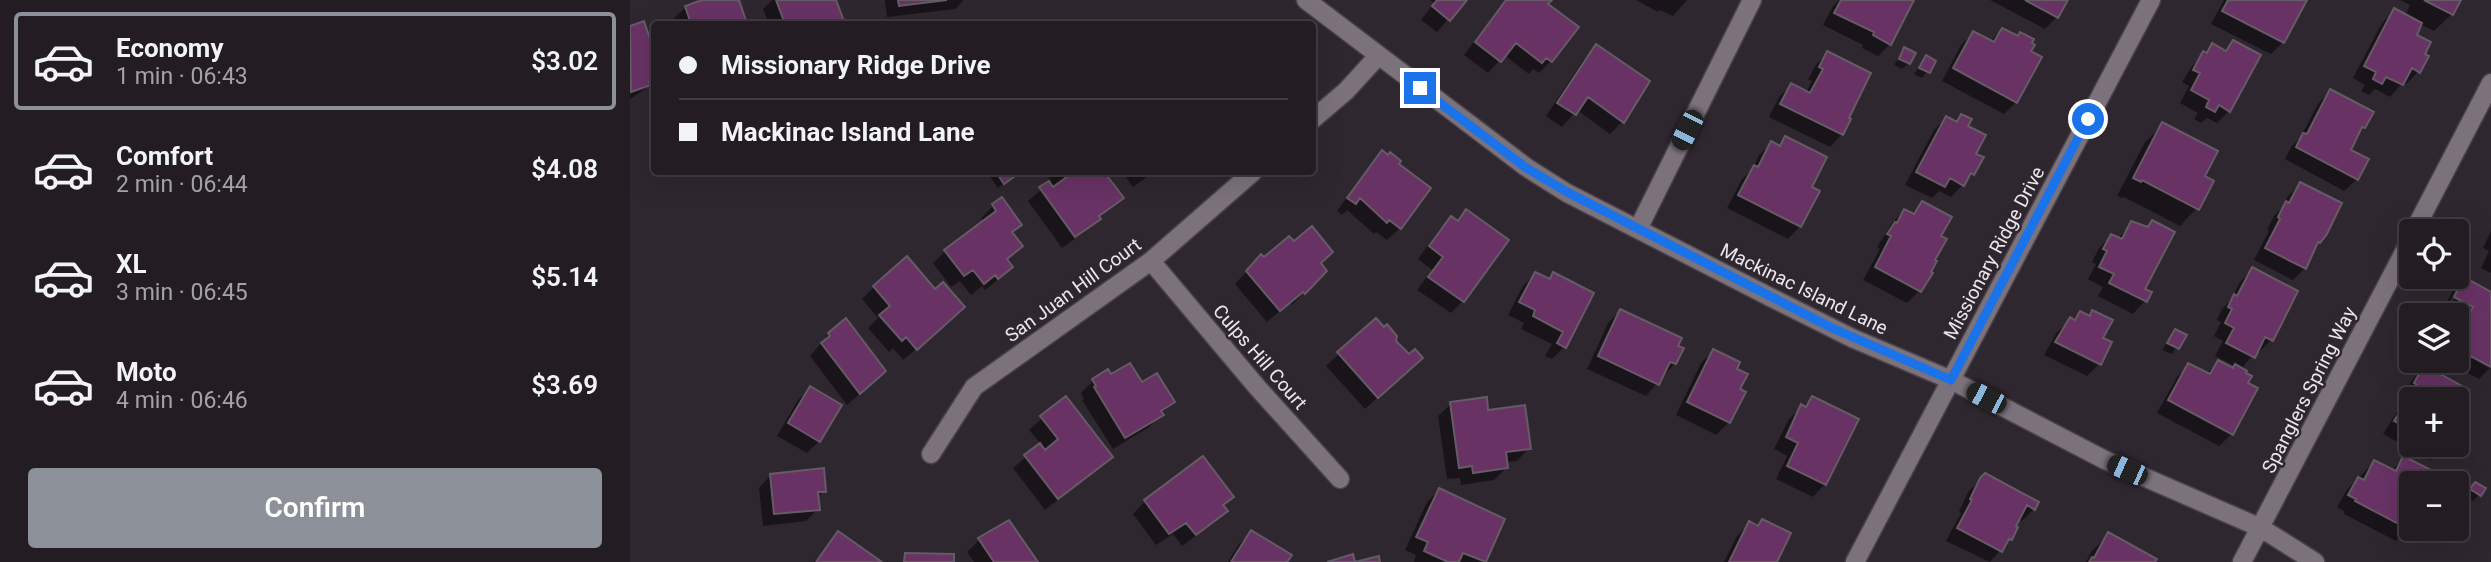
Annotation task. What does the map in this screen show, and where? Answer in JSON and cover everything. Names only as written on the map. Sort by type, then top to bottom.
[{"type":"street","name":"Mackinac Island Lane","points":[[1306,0],[1525,167],[1567,192],[1852,338],[1951,380],[2105,460],[2261,528],[2315,562]]},
{"type":"street","points":[[1638,229],[1752,0]]},
{"type":"street","name":"Missionary Ridge Drive","points":[[1855,562],[2151,0]]},
{"type":"street","points":[[1316,117],[1346,91],[1378,56]]},
{"type":"street","points":[[2420,219],[2491,83]]},
{"type":"street","name":"San Juan Hill Court","points":[[931,454],[974,387],[1151,261],[1250,175]]},
{"type":"street","name":"Culps Hill Court","points":[[1151,261],[1257,387],[1340,479]]},
{"type":"street","name":"Spanglers Spring Way","points":[[2242,562],[2399,262]]},
{"type":"building","points":[[702,0],[739,0],[746,21],[690,21],[685,6]]},
{"type":"building","points":[[776,0],[836,0],[844,21],[784,21]]},
{"type":"building","points":[[898,0],[947,0],[899,6]]},
{"type":"building","points":[[1437,0],[1467,0],[1450,21],[1432,6]]},
{"type":"building","points":[[1506,0],[1552,0],[1548,4],[1579,27],[1552,62],[1546,58],[1542,63],[1516,43],[1501,62],[1475,42]]},
{"type":"building","points":[[1841,0],[1914,0],[1891,45],[1873,35],[1874,32],[1834,13]]},
{"type":"building","points":[[2025,0],[2068,0],[2058,18]]},
{"type":"building","points":[[2228,0],[2307,0],[2284,43],[2222,11]]},
{"type":"building","points":[[2424,0],[2461,0],[2453,15]]},
{"type":"building","points":[[2394,8],[2422,23],[2417,35],[2431,42],[2425,54],[2429,56],[2420,73],[2412,68],[2403,85],[2386,77],[2382,84],[2373,79],[2376,72],[2364,66]]},
{"type":"building","points":[[644,21],[651,42],[651,85],[631,92],[630,26]]},
{"type":"building","points":[[2002,28],[2018,36],[2020,32],[2034,39],[2032,43],[2035,45],[2031,51],[2042,57],[2017,103],[1953,68],[1973,31],[1994,42]]},
{"type":"building","points":[[2233,40],[2261,55],[2230,112],[2219,105],[2215,112],[2206,107],[2209,100],[2191,90],[2200,73],[2193,70],[2203,51],[2207,53],[2212,43],[2226,51]]},
{"type":"building","points":[[1596,44],[1650,81],[1624,123],[1588,97],[1576,115],[1557,103]]},
{"type":"building","points":[[1904,47],[1916,53],[1910,64],[1899,59]]},
{"type":"building","points":[[1827,51],[1871,73],[1843,135],[1780,104],[1791,83],[1810,93],[1823,69],[1819,67]]},
{"type":"building","points":[[1926,55],[1936,61],[1930,73],[1919,68]]},
{"type":"building","points":[[2330,89],[2374,112],[2365,128],[2362,127],[2351,150],[2369,159],[2358,180],[2296,147],[2303,133],[2307,134]]},
{"type":"building","points":[[1961,114],[1972,119],[1968,126],[1986,135],[1976,154],[1984,157],[1964,186],[1950,178],[1945,187],[1916,172],[1946,116],[1957,122]]},
{"type":"building","points":[[2162,122],[2218,151],[2205,176],[2214,181],[2199,210],[2142,180],[2141,182],[2133,178]]},
{"type":"building","points":[[1785,136],[1827,157],[1812,187],[1820,191],[1801,227],[1738,195],[1754,165],[1758,167],[1771,141],[1780,146]]},
{"type":"building","points":[[1382,150],[1388,155],[1390,152],[1401,161],[1399,164],[1431,188],[1401,229],[1389,220],[1387,223],[1360,198],[1356,204],[1347,198]]},
{"type":"building","points":[[998,175],[1015,175],[1015,176],[1004,184]]},
{"type":"building","points":[[1106,175],[1124,198],[1099,216],[1101,219],[1075,237],[1039,187],[1049,181],[1053,187],[1068,176]]},
{"type":"building","points":[[2300,182],[2342,203],[2327,234],[2318,242],[2306,269],[2265,248],[2286,201],[2289,203]]},
{"type":"building","points":[[1002,197],[1022,225],[1012,232],[1023,246],[1007,259],[1013,267],[998,279],[995,275],[984,284],[973,270],[964,276],[944,250],[996,211],[992,204]]},
{"type":"building","points":[[1922,201],[1952,217],[1941,236],[1947,239],[1935,260],[1937,261],[1931,272],[1933,273],[1921,292],[1875,267],[1891,236],[1887,234],[1904,209],[1914,214]]},
{"type":"building","points":[[1466,209],[1509,240],[1464,302],[1428,277],[1443,257],[1429,246],[1451,216],[1458,221]]},
{"type":"building","points":[[2152,220],[2175,232],[2145,289],[2152,292],[2147,302],[2109,283],[2114,274],[2099,267],[2107,251],[2103,249],[2111,234],[2122,239],[2131,221],[2148,227]]},
{"type":"building","points":[[1312,226],[1333,252],[1321,263],[1327,271],[1305,294],[1303,292],[1280,311],[1246,271],[1261,254],[1264,257],[1289,236],[1294,241]]},
{"type":"building","points":[[907,256],[935,289],[943,282],[965,307],[917,350],[906,337],[902,341],[879,315],[890,306],[873,286]]},
{"type":"building","points":[[2252,267],[2298,291],[2273,341],[2265,337],[2255,358],[2226,343],[2234,328],[2225,323],[2232,309],[2228,307],[2234,294],[2237,296]]},
{"type":"building","points":[[1535,272],[1550,279],[1553,272],[1594,293],[1566,348],[1557,343],[1563,332],[1533,316],[1535,310],[1519,302]]},
{"type":"building","points":[[2469,280],[2491,292],[2491,367],[2469,355],[2469,314],[2473,307],[2454,297],[2458,289],[2469,289]]},
{"type":"building","points":[[1620,309],[1682,338],[1678,346],[1684,348],[1676,364],[1670,362],[1659,385],[1598,356]]},
{"type":"building","points":[[2092,310],[2113,320],[2103,338],[2112,342],[2101,365],[2055,342],[2070,317],[2075,320],[2080,311],[2090,316]]},
{"type":"building","points":[[846,318],[886,371],[860,394],[821,343],[830,336],[828,333]]},
{"type":"building","points":[[1376,318],[1384,327],[1387,324],[1397,336],[1396,341],[1409,354],[1415,349],[1423,358],[1378,398],[1337,352]]},
{"type":"building","points":[[2175,329],[2187,335],[2179,349],[2167,343]]},
{"type":"building","points":[[1713,349],[1740,362],[1737,369],[1748,374],[1740,389],[1746,392],[1730,423],[1687,402]]},
{"type":"building","points":[[2218,360],[2233,368],[2235,364],[2247,371],[2246,373],[2252,376],[2248,383],[2258,388],[2233,435],[2168,400],[2188,363],[2210,374]]},
{"type":"building","points":[[1130,363],[1142,382],[1157,373],[1175,402],[1161,411],[1164,415],[1125,438],[1094,387],[1096,386],[1092,379],[1108,369],[1111,374]]},
{"type":"building","points":[[2420,373],[2438,373],[2464,387],[2416,387],[2414,383]]},
{"type":"building","points":[[810,386],[842,405],[820,442],[788,423]]},
{"type":"building","points":[[1066,396],[1113,457],[1058,499],[1024,455],[1040,443],[1045,450],[1058,439],[1040,416]]},
{"type":"building","points":[[1812,396],[1859,419],[1826,485],[1787,466],[1798,443],[1786,437],[1801,404],[1806,407]]},
{"type":"building","points":[[1487,397],[1488,410],[1525,405],[1531,449],[1506,452],[1508,468],[1473,473],[1472,466],[1459,468],[1450,402]]},
{"type":"building","points":[[1203,456],[1234,497],[1223,505],[1228,511],[1196,535],[1186,523],[1169,534],[1144,500]]},
{"type":"building","points":[[2405,457],[2433,471],[2399,471],[2399,524],[2348,495],[2358,477],[2364,480],[2374,460],[2396,471]]},
{"type":"building","points":[[824,468],[826,492],[818,492],[820,510],[774,514],[770,474]]},
{"type":"building","points":[[1985,473],[2039,502],[2035,510],[2027,505],[2012,540],[2009,539],[2002,552],[1957,528],[1980,478]]},
{"type":"building","points":[[2475,482],[2486,488],[2481,496],[2470,489]]},
{"type":"building","points":[[1439,488],[1505,519],[1486,562],[1463,553],[1459,562],[1448,562],[1424,551],[1428,542],[1416,537]]},
{"type":"building","points":[[1762,519],[1791,533],[1777,562],[1729,562],[1749,521],[1758,526]]},
{"type":"building","points":[[1009,520],[1038,562],[994,562],[978,538]]},
{"type":"building","points":[[1251,530],[1292,555],[1287,562],[1231,562]]},
{"type":"building","points":[[838,531],[882,562],[816,562]]},
{"type":"building","points":[[2108,532],[2157,559],[2155,562],[2089,562]]},
{"type":"building","points":[[905,553],[954,554],[954,562],[904,562]]},
{"type":"building","points":[[1353,554],[1355,562],[1327,562]]},
{"type":"building","points":[[1379,556],[1380,562],[1355,562]]},
{"type":"route","points":[[1420,88],[1525,167],[1567,192],[1852,338],[1951,380],[2088,119]]}]
